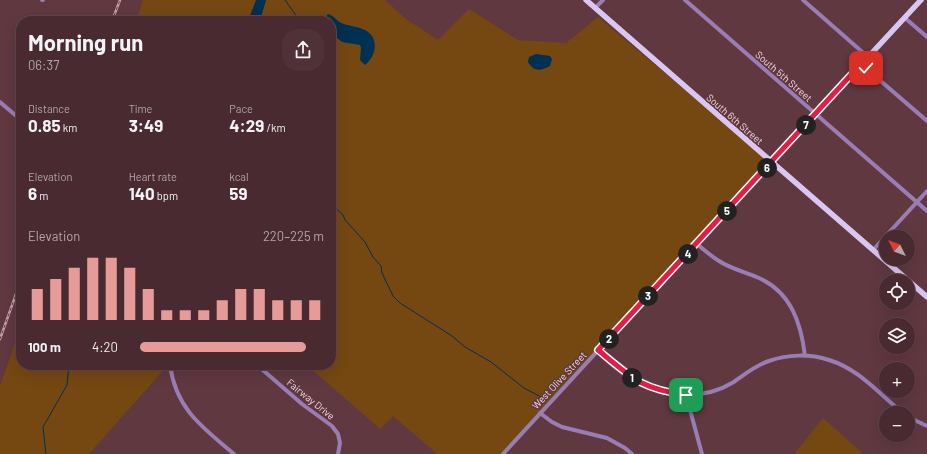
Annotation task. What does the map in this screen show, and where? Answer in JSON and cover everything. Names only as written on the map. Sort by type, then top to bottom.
[{"type":"main road","name":"South 6th Street","points":[[586,0],[927,297]]},
{"type":"main road","name":"West Olive Street","points":[[771,162],[921,0]]},
{"type":"street","points":[[595,8],[603,0]]},
{"type":"street","name":"South 5th Street","points":[[685,0],[927,211]]},
{"type":"street","points":[[803,0],[868,57]]},
{"type":"street","points":[[905,18],[927,37]]},
{"type":"street","points":[[861,64],[927,121]]},
{"type":"street","points":[[0,102],[16,116]]},
{"type":"street","name":"West Olive Street","points":[[502,454],[771,162]]},
{"type":"street","points":[[873,250],[927,191]]},
{"type":"street","points":[[697,244],[719,261],[760,278],[781,294],[796,315],[803,336],[805,356]]},
{"type":"street","points":[[598,350],[628,376],[642,384],[652,388],[686,395],[701,394],[723,388],[769,361],[805,356],[829,360],[850,369],[895,406]]},
{"type":"street","points":[[171,370],[177,393],[187,410],[196,421],[234,454]]},
{"type":"street","name":"Fairway Drive","points":[[262,370],[302,404],[332,426],[338,434],[340,443],[338,454]]},
{"type":"street","points":[[686,395],[702,454]]},
{"type":"street","points":[[540,413],[562,427],[607,438],[625,448],[632,454]]},
{"type":"street","points":[[915,420],[927,426]]},
{"type":"shaded area","points":[[143,0],[385,0],[406,19],[438,40],[469,9],[518,40],[566,43],[598,17],[771,162],[502,454],[437,454],[393,416],[380,429],[313,370],[336,370],[336,16],[138,16]]},
{"type":"shaded area","points":[[16,341],[16,370],[163,370],[89,454],[0,454],[0,386]]},
{"type":"shaded area","points":[[823,418],[862,453],[794,454]]},
{"type":"water","points":[[256,0],[266,0],[261,16],[250,16]]},
{"type":"water","points":[[336,19],[342,23],[360,28],[370,33],[375,47],[372,57],[365,65],[360,60],[360,45],[342,42],[336,37]]},
{"type":"water","points":[[536,54],[550,56],[552,59],[550,66],[540,70],[533,68],[528,62],[529,57]]},
{"type":"waterway","points":[[285,0],[296,16]]},
{"type":"waterway","points":[[336,209],[365,242],[373,257],[381,266],[382,273],[393,296],[400,303],[452,336],[465,347],[491,362],[524,388],[541,397]]},
{"type":"waterway","points":[[46,454],[43,427],[67,385],[68,370]]},
{"type":"railway","points":[[114,16],[120,0]]},
{"type":"railway","points":[[0,339],[16,294]]},
{"type":"route","points":[[686,395],[668,392],[642,384],[628,376],[598,350],[861,64],[866,68]]}]
